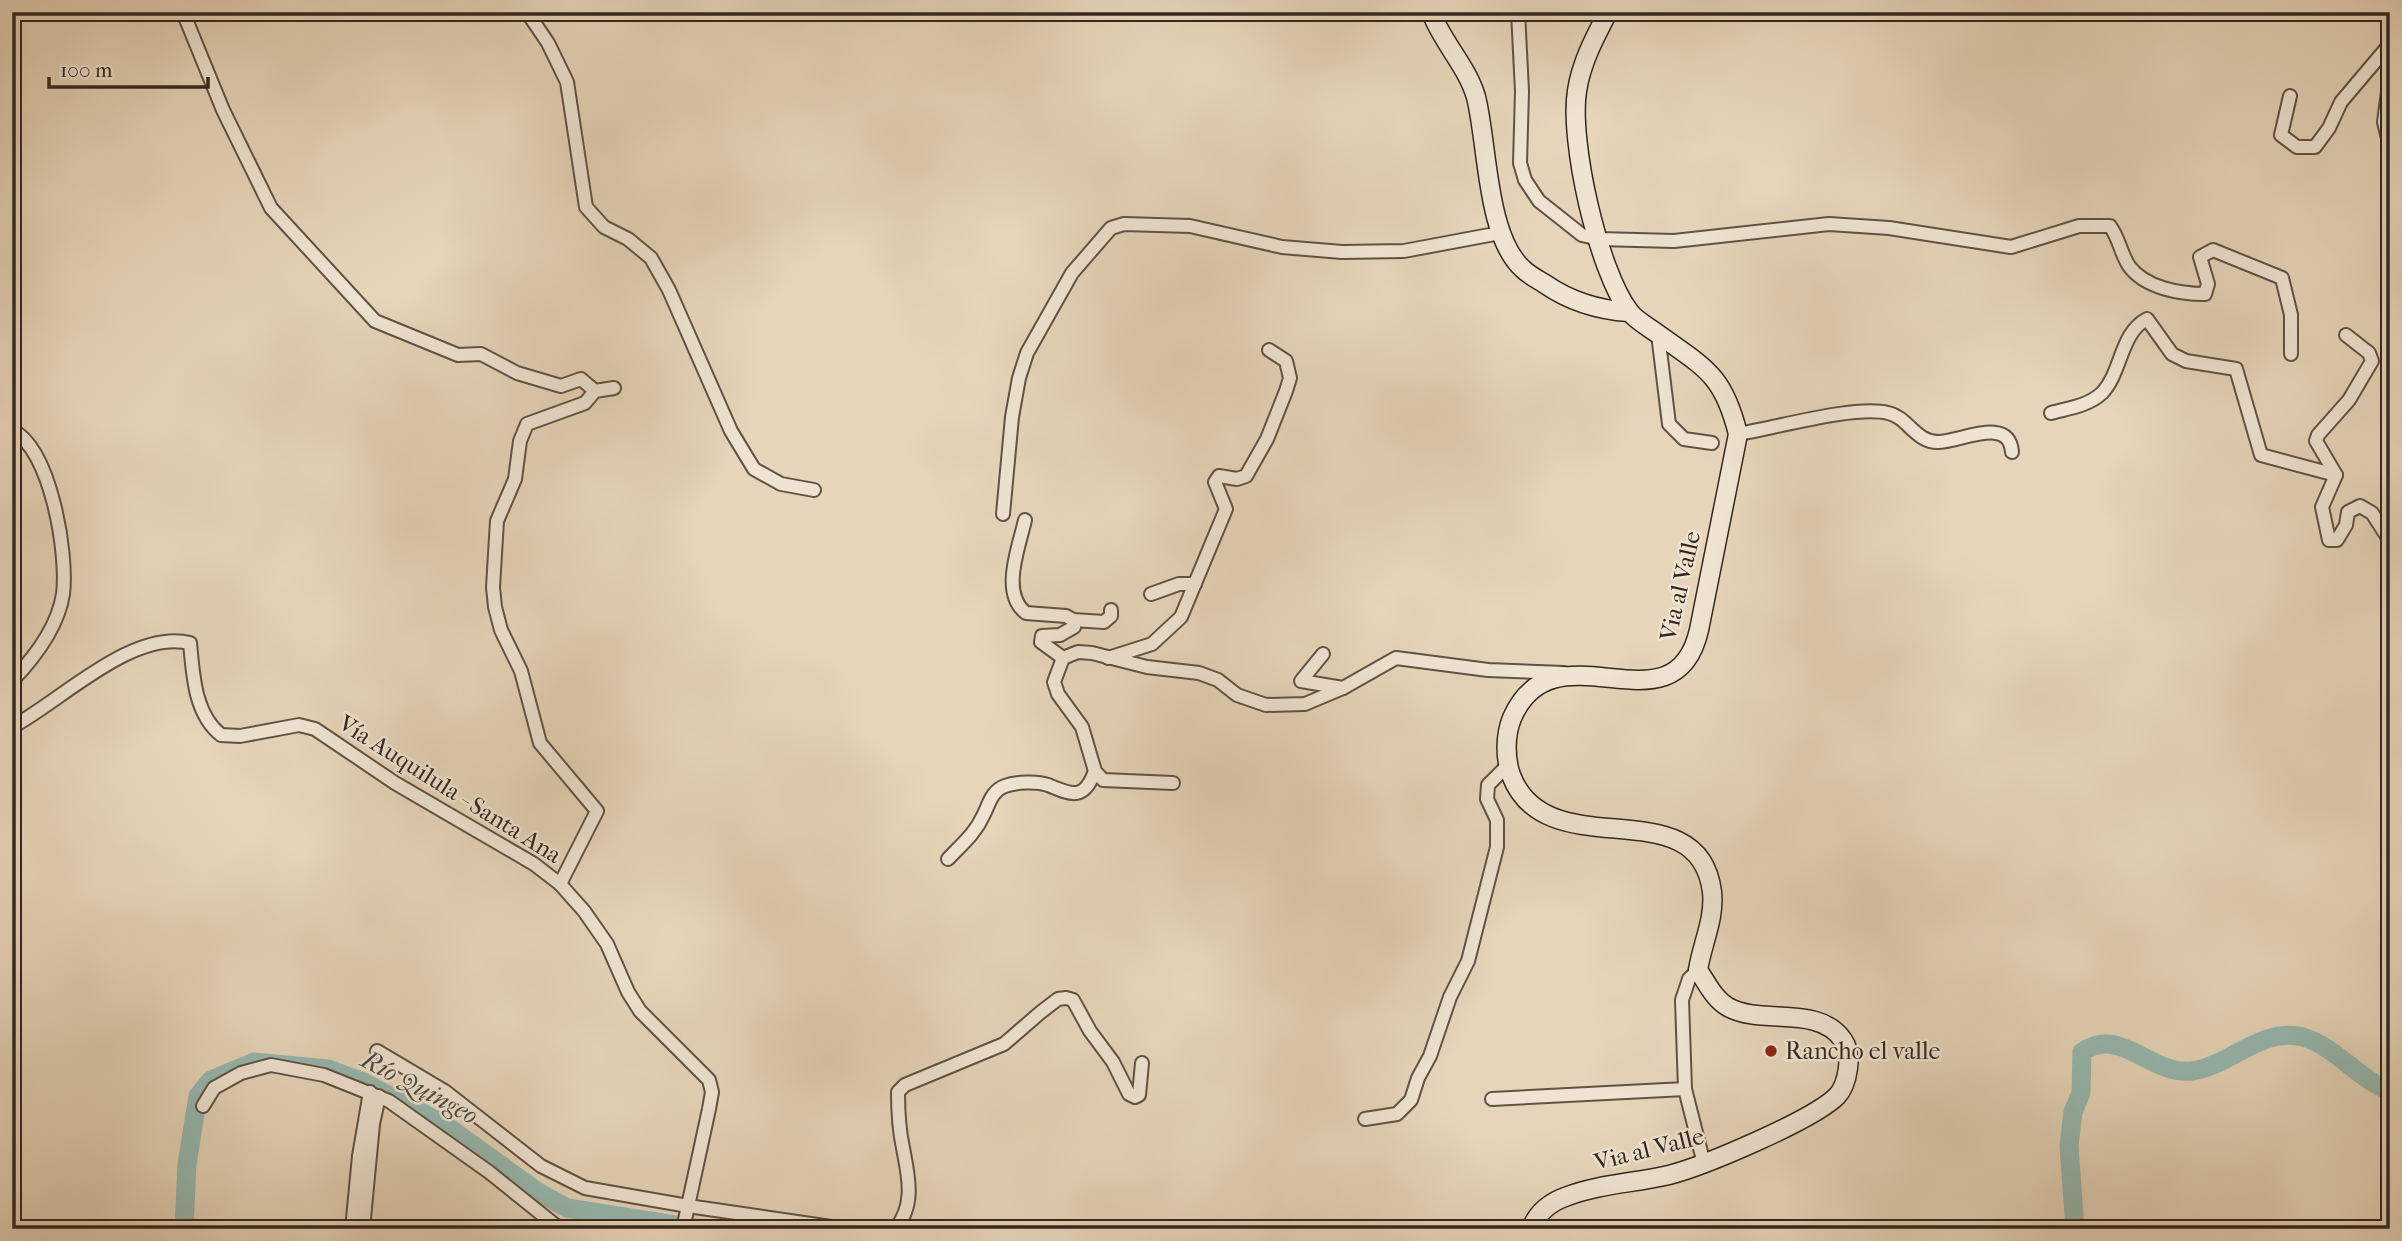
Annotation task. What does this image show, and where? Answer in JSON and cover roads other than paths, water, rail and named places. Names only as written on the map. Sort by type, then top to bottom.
[{"type":"main road","points":[[1431,12],[1475,95],[1488,158],[1494,211],[1510,254],[1522,268],[1553,290],[1589,307],[1629,313]]},
{"type":"main road","name":"Via al Valle","points":[[1508,765],[1510,725],[1524,696],[1553,679],[1575,673],[1653,680],[1672,672],[1691,653],[1699,630],[1738,434],[1729,403],[1717,380],[1701,363],[1629,313],[1609,275],[1583,172],[1576,120],[1576,94],[1595,37],[1608,12]]},
{"type":"main road","points":[[1508,765],[1512,778],[1533,806],[1558,821],[1595,828],[1654,832],[1688,845],[1696,853],[1708,878],[1713,908],[1699,970]]},
{"type":"main road","name":"Via al Valle","points":[[1531,1229],[1539,1213],[1567,1196],[1668,1175],[1704,1164],[1829,1103],[1840,1093],[1845,1082],[1848,1058],[1843,1039],[1814,1022],[1752,1014],[1726,1006],[1717,998],[1699,970]]},
{"type":"street","points":[[183,12],[223,110],[271,208],[375,321],[458,355],[481,354],[517,373],[561,386],[581,379],[595,391]]},
{"type":"street","points":[[527,12],[548,43],[567,82],[586,207],[604,227],[628,239],[651,258],[669,290],[731,431],[754,469],[781,484],[814,490]]},
{"type":"street","points":[[1518,12],[1522,91],[1520,163],[1525,180],[1539,201],[1582,235],[1599,239],[1674,241],[1829,224],[1889,228],[2011,247],[2079,226],[2110,226],[2129,266],[2148,282],[2183,294],[2205,294],[2208,284],[2200,257],[2213,250],[2281,278],[2291,315],[2291,354]]},
{"type":"street","points":[[2290,96],[2281,135],[2297,147],[2315,147],[2329,128],[2341,102],[2390,44]]},
{"type":"street","points":[[2390,76],[2384,122],[2390,147]]},
{"type":"street","points":[[1003,514],[1012,417],[1027,353],[1072,273],[1111,228],[1124,224],[1190,226],[1282,247],[1342,253],[1404,251],[1500,233]]},
{"type":"street","points":[[2051,412],[2083,405],[2103,392],[2131,334],[2147,319],[2172,354],[2186,361],[2236,369],[2261,455],[2336,475]]},
{"type":"street","points":[[1658,334],[1668,424],[1684,439],[1712,443]]},
{"type":"street","points":[[2336,475],[2316,441],[2318,435],[2349,400],[2372,361],[2369,353],[2346,335]]},
{"type":"street","points":[[1108,658],[1152,644],[1168,632],[1181,617],[1226,509],[1215,482],[1219,476],[1237,479],[1246,476],[1267,439],[1286,391],[1290,378],[1286,361],[1269,350]]},
{"type":"street","points":[[560,884],[597,811],[540,743],[535,732],[521,671],[501,630],[495,607],[494,549],[497,521],[515,479],[520,441],[527,425],[585,403],[595,391],[614,388]]},
{"type":"street","points":[[1738,434],[1821,417],[1883,412],[1899,418],[1928,440],[1946,441],[1992,432],[2002,434],[2012,445],[2012,452]]},
{"type":"street","points":[[12,430],[30,445],[47,484],[60,526],[63,593],[55,621],[43,643],[12,681]]},
{"type":"street","points":[[2336,475],[2322,507],[2329,540],[2337,540],[2346,525],[2348,512],[2360,506],[2372,513],[2390,541]]},
{"type":"street","points":[[1025,520],[1013,578],[1020,609],[1026,613],[1104,622],[1111,616],[1111,610]]},
{"type":"street","points":[[1151,594],[1179,584],[1195,584]]},
{"type":"street","points":[[1063,659],[1041,642],[1042,636],[1067,633],[1074,627],[1073,620]]},
{"type":"street","name":"Vía Auquilula - Santa Ana","points":[[12,727],[34,715],[101,667],[153,642],[173,639],[190,643],[196,694],[209,720],[220,734],[240,736],[299,725],[315,729],[395,783],[534,864],[560,884],[607,944],[628,992],[640,1011],[709,1080],[712,1092],[709,1109],[682,1229]]},
{"type":"street","points":[[1173,783],[1103,780],[1095,771],[1082,727],[1058,694],[1054,682],[1063,659],[1078,652],[1199,673],[1218,680],[1237,695],[1266,705],[1305,704],[1343,688],[1396,658],[1488,670],[1575,673]]},
{"type":"street","points":[[1323,654],[1301,681],[1343,688]]},
{"type":"street","points":[[1365,1119],[1396,1114],[1411,1100],[1418,1078],[1430,1056],[1450,997],[1468,961],[1497,847],[1497,820],[1487,800],[1488,785],[1508,765]]},
{"type":"street","points":[[948,859],[971,837],[995,792],[1005,786],[1047,784],[1068,794],[1080,792],[1090,783],[1095,771]]},
{"type":"street","points":[[1699,970],[1689,979],[1682,1000],[1685,1089],[1704,1164]]},
{"type":"street","points":[[895,1229],[904,1212],[911,1182],[898,1108],[898,1092],[905,1084],[1004,1044],[1058,999],[1066,998],[1073,1000],[1090,1031],[1113,1062],[1129,1094],[1135,1097],[1139,1095],[1142,1063]]},
{"type":"street","points":[[377,1051],[446,1092],[541,1166],[572,1182],[687,1209],[845,1229]]},
{"type":"street","points":[[203,1105],[214,1088],[241,1073],[271,1065],[324,1075],[375,1094],[489,1172],[560,1229]]},
{"type":"street","points":[[1492,1099],[1685,1089]]},
{"type":"street","points":[[352,1229],[359,1156],[375,1094]]},
{"type":"street","points":[[363,1229],[375,1094]]},
{"type":"waterway","name":"Río Quingeo","points":[[2075,1229],[2069,1146],[2073,1112],[2081,1093],[2082,1052],[2096,1045],[2123,1047],[2177,1071],[2192,1071],[2206,1068],[2274,1037],[2303,1037],[2326,1048],[2378,1086],[2390,1091]]},
{"type":"waterway","name":"Río Quingeo","points":[[184,1229],[187,1164],[198,1096],[211,1080],[254,1062],[328,1069],[365,1083],[445,1125],[538,1192],[567,1208],[701,1229]]},
{"type":"place","name":"Rancho el valle","points":[[1771,1051]]}]
